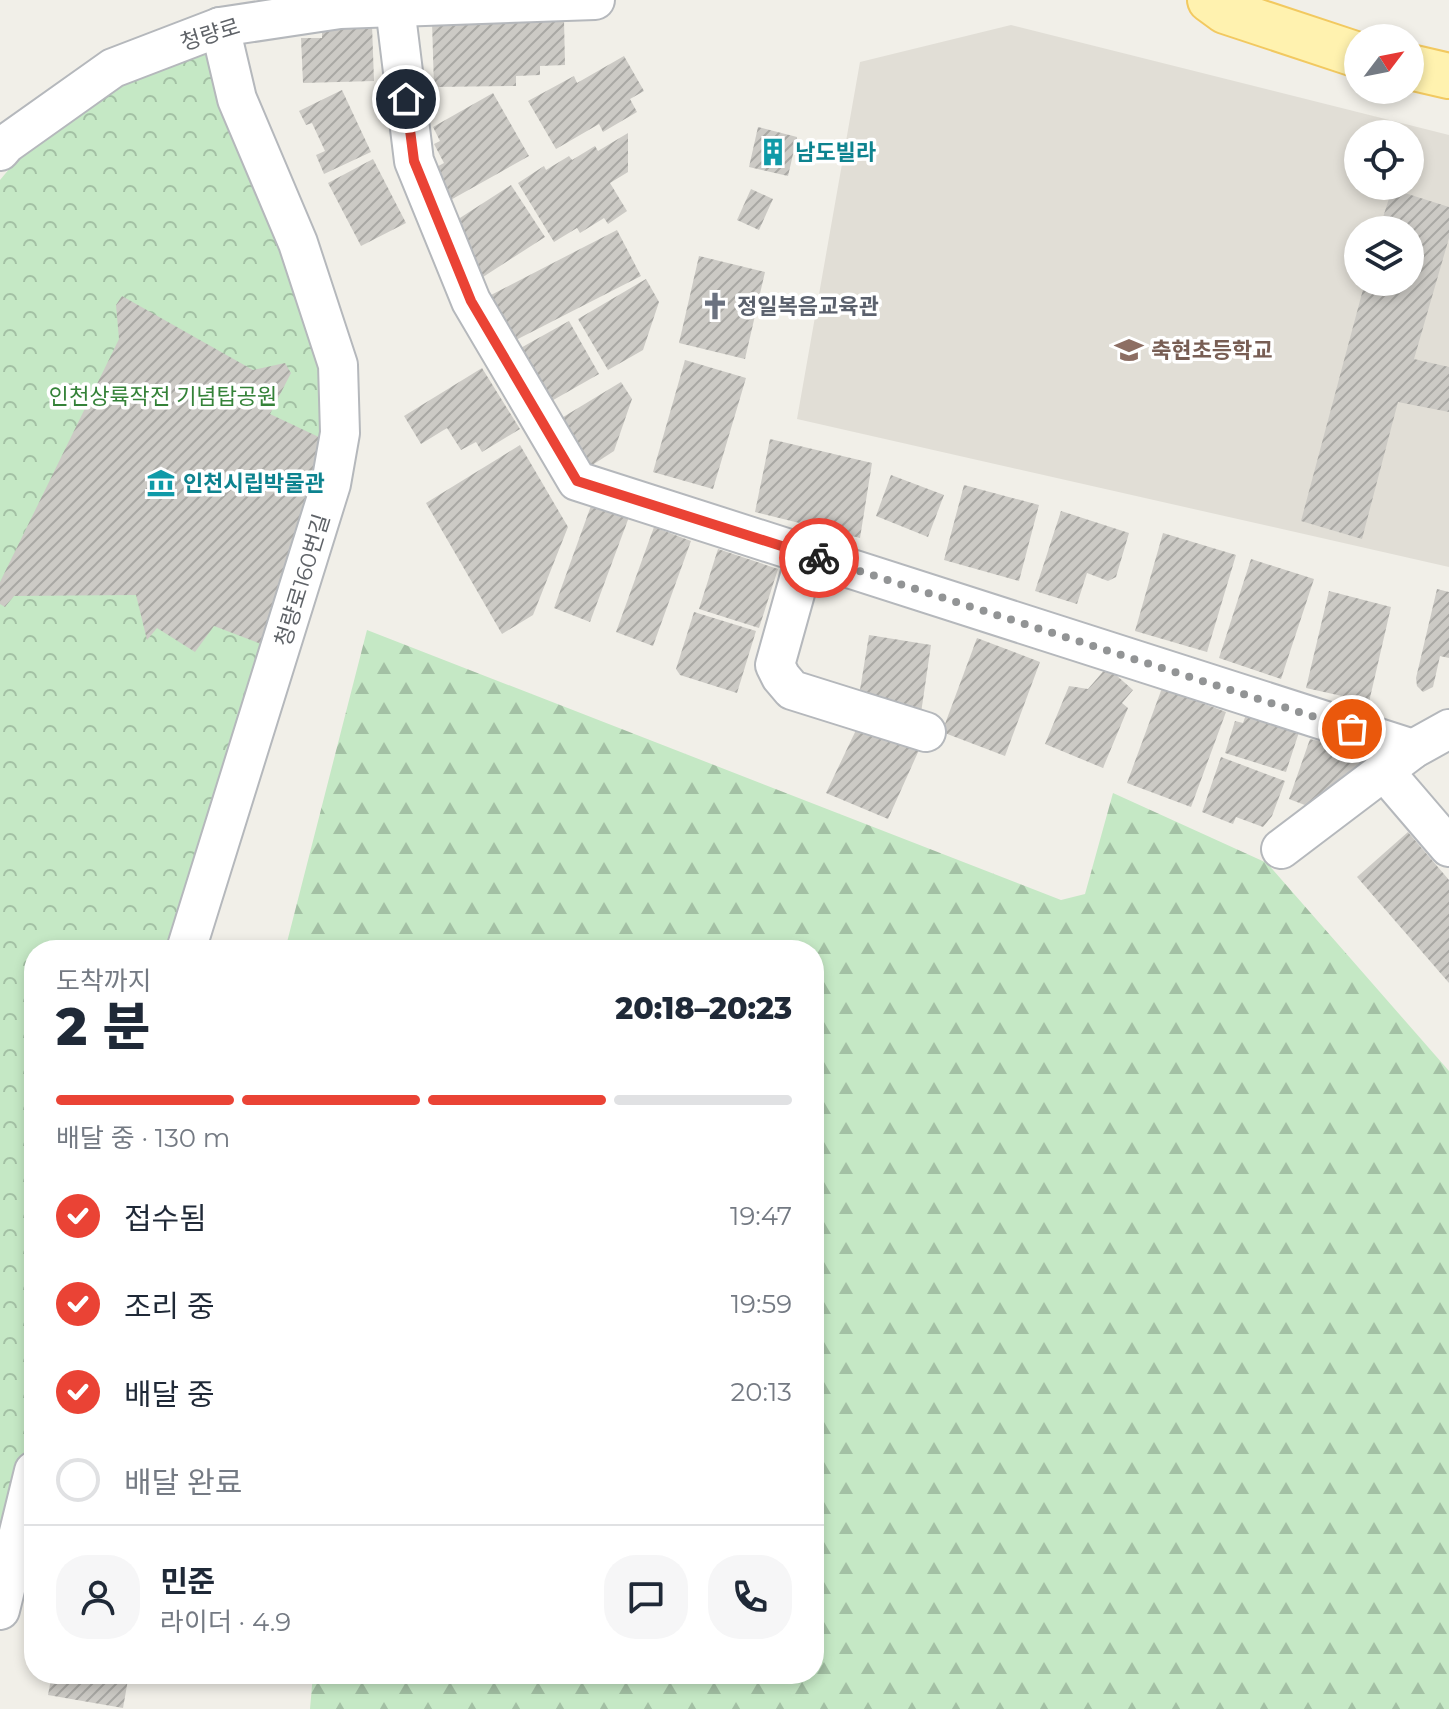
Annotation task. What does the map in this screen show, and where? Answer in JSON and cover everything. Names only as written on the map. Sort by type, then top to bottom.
[{"type":"main road","points":[[1210,0],[1225,11],[1344,50]]},
{"type":"main road","points":[[1424,70],[1449,76]]},
{"type":"street","name":"청량로","points":[[2,143],[113,68],[220,27],[340,9],[595,0]]},
{"type":"street","points":[[395,7],[414,161],[471,301],[577,481],[806,554],[1398,760],[1449,847]]},
{"type":"street","name":"청량로160번길","points":[[189,940],[331,484],[340,433],[338,365],[298,243],[237,99],[220,27]]},
{"type":"street","points":[[806,554],[775,665],[781,677],[792,690],[926,732]]},
{"type":"street","points":[[1281,849],[1398,760],[1449,729]]},
{"type":"street","points":[[0,1610],[24,1512]]},
{"type":"shaded area","name":"축현초등학교","points":[[1011,25],[1389,120],[1344,120],[1344,200],[1424,200],[1424,129],[1449,135],[1449,567],[797,419],[860,62]]},
{"type":"green space","name":"인천상륙작전 기념탑공원","points":[[213,47],[327,364],[322,471],[177,940],[24,940],[24,1477],[0,1565],[0,180],[20,156],[114,87]]},
{"type":"green space","points":[[367,630],[1061,900],[1085,894],[1113,793],[1267,863],[1449,1071],[1449,1709],[310,1709],[312,1684],[824,1684],[824,940],[288,940]]},
{"type":"building","points":[[564,20],[565,65],[540,66],[540,75],[516,76],[516,86],[434,87],[432,22]]},
{"type":"building","points":[[372,25],[374,81],[303,83],[301,38],[322,38],[322,26]]},
{"type":"building","points":[[624,56],[644,91],[630,99],[637,112],[603,132],[599,124],[556,149],[528,101],[574,76],[577,83]]},
{"type":"building","points":[[342,90],[371,152],[324,174],[316,155],[325,151],[312,123],[306,125],[299,111]]},
{"type":"building","points":[[493,93],[529,156],[447,202],[429,171],[444,163],[434,144],[440,141],[433,127]]},
{"type":"building","name":"남도빌라","points":[[758,127],[797,137],[788,176],[749,167]]},
{"type":"building","points":[[628,133],[628,172],[610,183],[627,211],[608,224],[604,218],[580,233],[577,228],[554,242],[518,183],[544,166],[546,170],[569,156],[572,160],[595,146],[598,151]]},
{"type":"building","points":[[373,159],[406,223],[361,246],[328,183]]},
{"type":"building","points":[[511,185],[545,237],[483,277],[449,225]]},
{"type":"building","points":[[751,189],[773,199],[759,230],[737,220]]},
{"type":"building","points":[[1424,199],[1449,207],[1449,238],[1414,359],[1449,367],[1449,412],[1398,402],[1362,539],[1301,521],[1361,296],[1424,296],[1424,216],[1383,216],[1389,200]]},
{"type":"building","points":[[617,230],[641,276],[512,342],[489,296]]},
{"type":"building","points":[[699,256],[765,272],[745,359],[679,343]]},
{"type":"building","points":[[646,279],[659,302],[643,350],[608,370],[578,319]]},
{"type":"building","points":[[122,296],[253,370],[285,363],[291,373],[270,414],[323,439],[261,644],[214,626],[195,652],[157,628],[147,640],[136,595],[14,596],[5,607],[0,604],[0,582],[119,339],[116,305]]},
{"type":"building","points":[[569,321],[599,374],[548,403],[517,350]]},
{"type":"building","points":[[685,360],[746,378],[713,489],[653,472]]},
{"type":"building","points":[[482,368],[520,429],[482,452],[476,442],[461,450],[447,428],[421,444],[404,416]]},
{"type":"building","points":[[621,382],[632,399],[614,451],[583,471],[555,422]]},
{"type":"building","points":[[770,439],[872,463],[860,538],[755,512]]},
{"type":"building","points":[[520,445],[568,527],[533,615],[502,634],[426,503]]},
{"type":"building","points":[[891,475],[944,495],[928,537],[876,516]]},
{"type":"building","points":[[964,485],[1039,505],[1019,581],[944,560]]},
{"type":"building","points":[[592,503],[629,517],[590,622],[554,608]]},
{"type":"building","points":[[1061,511],[1129,533],[1116,577],[1108,581],[1087,573],[1077,604],[1035,591]]},
{"type":"building","points":[[654,527],[691,541],[653,646],[616,632]]},
{"type":"building","points":[[1163,533],[1236,555],[1207,652],[1135,631]]},
{"type":"building","points":[[718,549],[778,569],[759,628],[699,609]]},
{"type":"building","points":[[1251,559],[1314,579],[1281,679],[1219,658]]},
{"type":"building","points":[[1437,589],[1449,592],[1449,658],[1440,656],[1433,687],[1423,692],[1417,686],[1416,678]]},
{"type":"building","points":[[1329,591],[1391,607],[1369,702],[1306,688]]},
{"type":"building","points":[[694,612],[756,631],[737,693],[680,675],[676,669]]},
{"type":"building","points":[[869,635],[931,645],[921,713],[858,702]]},
{"type":"building","points":[[977,638],[1040,662],[1005,756],[942,732]]},
{"type":"building","points":[[1107,667],[1133,690],[1122,703],[1128,708],[1103,768],[1045,744],[1069,686],[1088,689]]},
{"type":"building","points":[[1162,688],[1226,712],[1191,807],[1127,783]]},
{"type":"building","points":[[1248,709],[1301,726],[1286,772],[1225,753],[1235,721],[1243,723]]},
{"type":"building","points":[[857,728],[919,750],[888,819],[826,793]]},
{"type":"building","points":[[1339,738],[1366,752],[1361,774],[1318,810],[1289,799],[1310,739],[1333,744]]},
{"type":"building","points":[[1221,757],[1285,781],[1272,816],[1263,827],[1236,817],[1233,824],[1202,812]]},
{"type":"building","points":[[1408,832],[1449,880],[1449,983],[1357,877]]},
{"type":"building","points":[[50,1684],[127,1684],[123,1708],[48,1695]]},
{"type":"way so far","points":[[819,558],[1352,729]]},
{"type":"place","name":"남도빌라","points":[[773,152]]},
{"type":"place","name":"정일복음교육관","points":[[715,306]]},
{"type":"place","name":"축현초등학교","points":[[1129,350]]},
{"type":"place","name":"인천시립박물관","points":[[161,483]]},
{"type":"route","points":[[406,99],[414,161],[471,301],[577,481],[819,558]]}]
